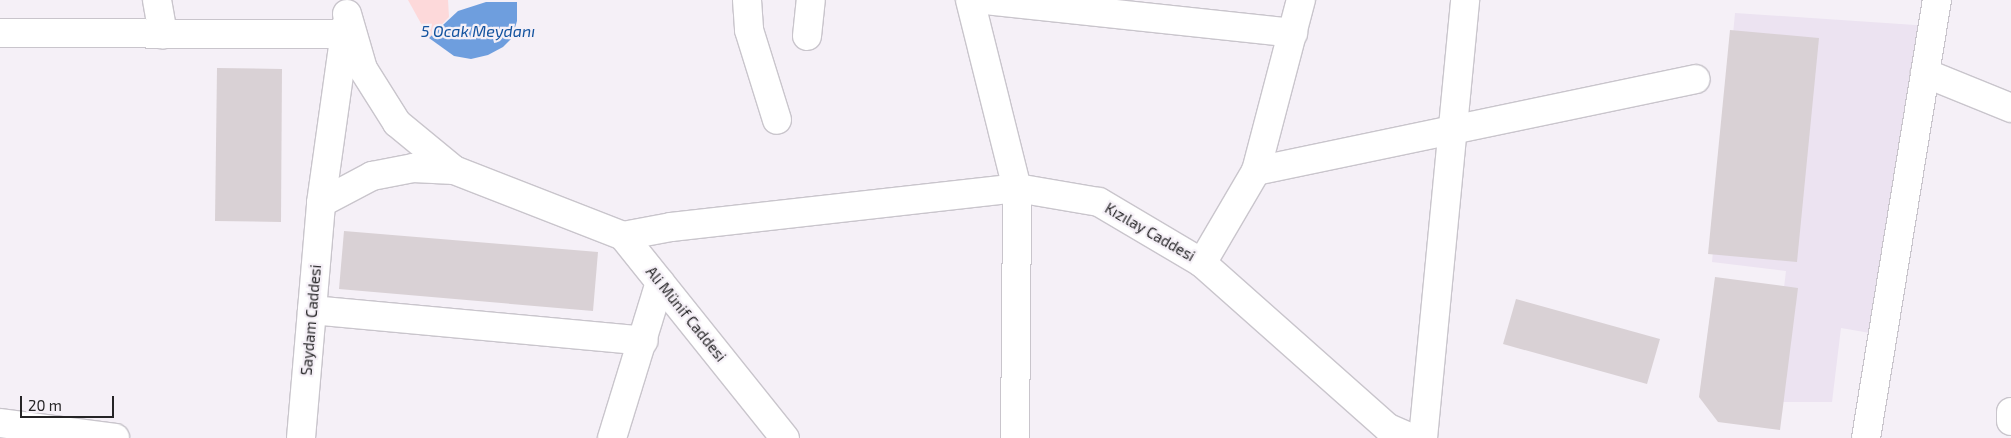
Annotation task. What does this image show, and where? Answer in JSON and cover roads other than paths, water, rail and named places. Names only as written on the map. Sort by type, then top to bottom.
[{"type":"street","points":[[157,0],[163,34]]},
{"type":"street","points":[[746,0],[749,30],[777,120]]},
{"type":"street","points":[[807,36],[812,0]]},
{"type":"street","points":[[970,0],[1017,188],[1015,438]]},
{"type":"street","points":[[985,0],[1293,33]]},
{"type":"street","points":[[1202,263],[1256,171],[1301,0]]},
{"type":"street","points":[[1423,438],[1465,0]]},
{"type":"street","points":[[1866,438],[1937,0]]},
{"type":"street","points":[[0,33],[163,34],[347,16],[363,69],[380,100],[397,123],[454,170]]},
{"type":"street","name":"Saydam Caddesi","points":[[302,438],[322,203],[347,16]]},
{"type":"street","points":[[1925,72],[2011,108]]},
{"type":"street","points":[[1256,171],[1695,79]]},
{"type":"street","points":[[322,203],[372,176],[413,168],[454,170]]},
{"type":"street","name":"Ali Münif Caddesi","points":[[454,170],[623,236],[785,438]]},
{"type":"street","name":"Kızılay Caddesi","points":[[623,236],[670,227],[1017,188],[1099,202],[1202,263],[1388,428],[1412,438]]},
{"type":"street","points":[[612,438],[644,341],[660,282]]},
{"type":"street","points":[[312,310],[644,341]]},
{"type":"street","points":[[2011,412],[2011,421]]},
{"type":"street","points":[[0,423],[115,438]]},
{"type":"water","name":"5 Ocak Meydanı","points":[[486,2],[517,2],[517,21],[512,38],[503,47],[488,55],[471,59],[454,56],[429,38],[458,11]]}]
